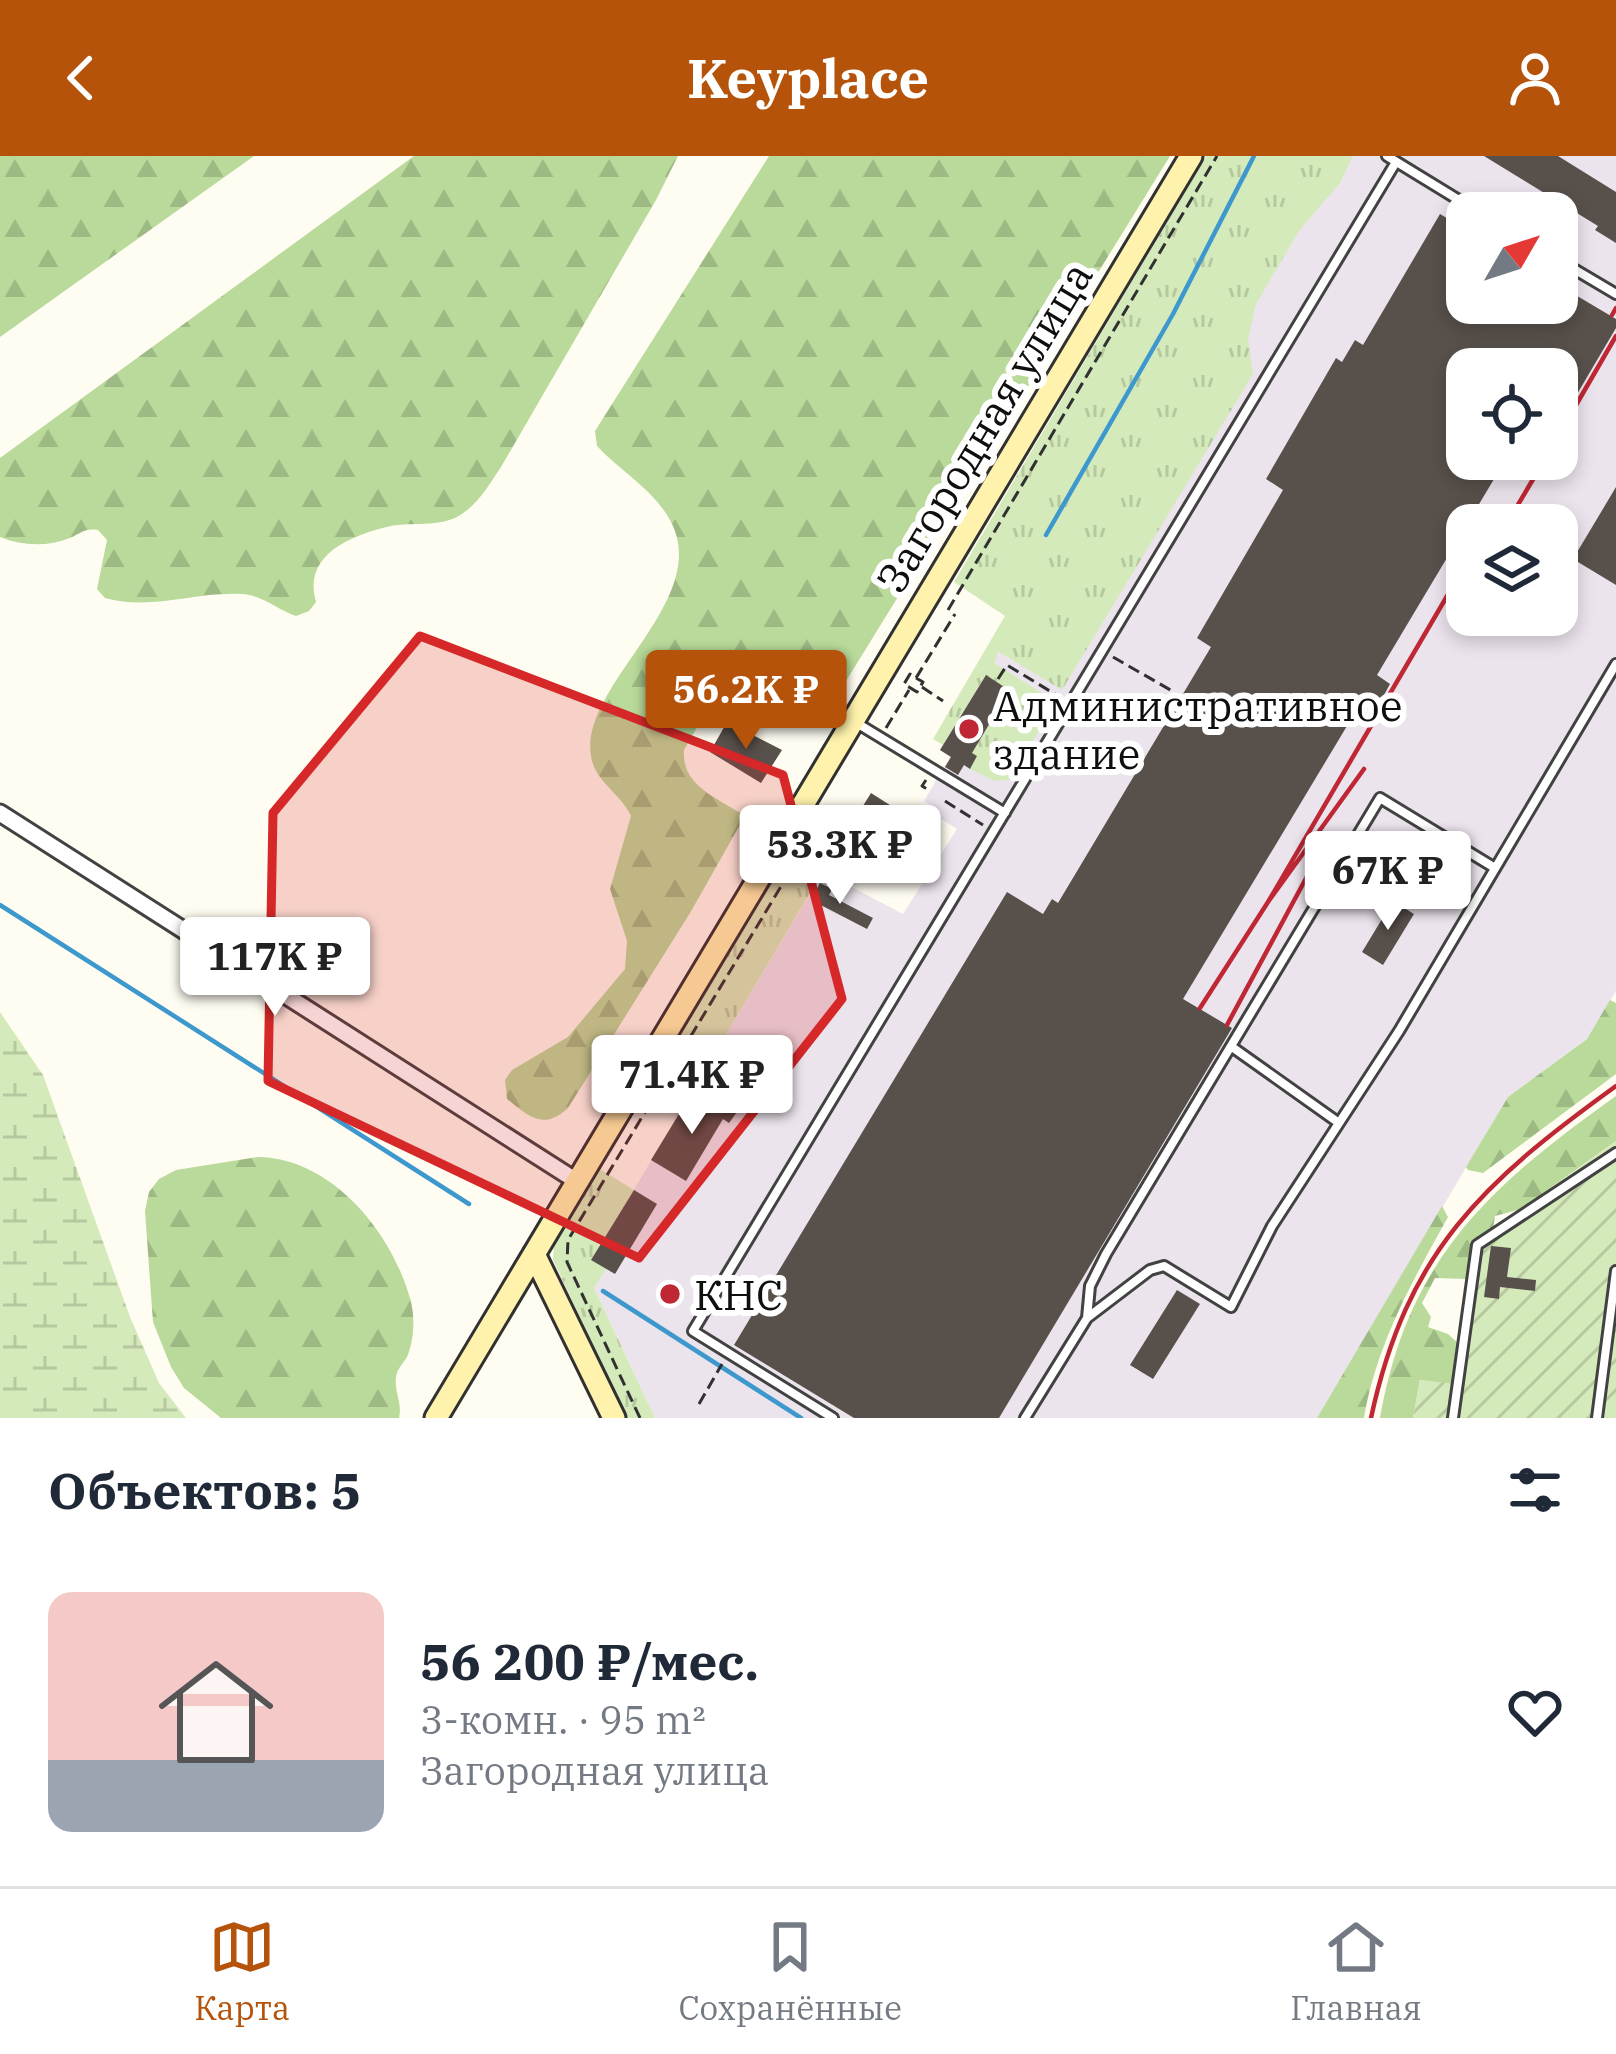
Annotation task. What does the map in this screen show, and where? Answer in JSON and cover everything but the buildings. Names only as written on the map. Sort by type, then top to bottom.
[{"type":"street","name":"Загородная улица","points":[[436,1418],[1191,156]]},
{"type":"street","points":[[0,813],[578,1182]]},
{"type":"street","points":[[534,1255],[614,1418]]},
{"type":"lane","points":[[1387,156],[1446,192]]},
{"type":"lane","points":[[833,1418],[693,1331],[1396,162]]},
{"type":"lane","points":[[1578,271],[1616,294]]},
{"type":"lane","points":[[1025,1418],[1087,1318],[1150,1270],[1164,1266],[1232,1306],[1272,1226],[1399,1031],[1616,664]]},
{"type":"lane","points":[[854,721],[1004,813]]},
{"type":"lane","points":[[1087,1318],[1096,1271],[1380,798],[1495,868]]},
{"type":"lane","points":[[1232,1047],[1339,1124]]},
{"type":"lane","points":[[1453,1418],[1477,1245],[1616,1154]]},
{"type":"lane","points":[[1597,1418],[1616,1270]]},
{"type":"path","points":[[948,610],[1217,156]]},
{"type":"path","points":[[916,678],[955,614]]},
{"type":"path","points":[[1102,651],[1174,692]]},
{"type":"path","points":[[998,679],[1007,665],[1070,703]]},
{"type":"path","points":[[910,674],[923,682],[920,686],[917,692],[904,684],[910,674]]},
{"type":"path","points":[[920,686],[944,701]]},
{"type":"path","points":[[880,737],[910,688]]},
{"type":"path","points":[[930,791],[922,787],[933,769]]},
{"type":"path","points":[[945,801],[986,826]]},
{"type":"path","points":[[640,1418],[567,1262],[568,1240],[812,835]]},
{"type":"path","points":[[699,1404],[728,1353]]},
{"type":"highlighted area","points":[[420,636],[783,775],[842,999],[639,1258],[268,1081],[273,813]]},
{"type":"shaded area","points":[[1302,156],[1616,156],[1616,991],[1588,1038],[1508,1097],[1317,1418],[655,1418],[594,1288],[592,1260],[823,872],[903,914],[957,829],[932,813],[934,808],[924,801],[950,757],[940,750]]},
{"type":"green space","points":[[0,156],[254,156],[0,337]]},
{"type":"green space","points":[[414,156],[678,156],[501,467],[471,507],[449,520],[391,526],[346,541],[323,559],[316,571],[316,602],[296,616],[242,594],[156,602],[105,598],[97,589],[107,540],[98,530],[44,544],[0,537],[0,458]]},
{"type":"green space","points":[[769,156],[1170,156],[838,694],[825,697],[799,692],[736,659],[684,750],[688,773],[695,782],[745,816],[568,1108],[552,1119],[537,1119],[507,1099],[505,1080],[512,1070],[568,1037],[625,969],[627,941],[610,889],[631,816],[596,771],[591,737],[600,708],[657,618],[679,557],[666,514],[649,492],[597,446],[595,431]]},
{"type":"green space","points":[[1206,156],[1353,156],[1340,183],[1299,231],[1256,304],[1248,339],[1253,374],[1062,690],[999,652],[994,663],[1056,702],[1010,780],[995,781],[970,769],[977,756],[972,753],[1003,701],[1008,704],[1014,694],[985,676],[943,745],[933,739],[1005,616],[954,582]]},
{"type":"green space","points":[[803,829],[836,849],[679,1114],[644,1092]]},
{"type":"green space","points":[[1610,1000],[1616,1003],[1616,1074],[1483,1173],[1468,1170],[1508,1097],[1587,1039]]},
{"type":"green space","points":[[0,1012],[43,1075],[130,1317],[159,1383],[186,1418],[0,1418]]},
{"type":"green space","points":[[1616,1096],[1616,1141],[1521,1209],[1495,1216],[1493,1229],[1472,1245],[1467,1279],[1435,1278],[1422,1303],[1431,1317],[1428,1327],[1448,1334],[1460,1345],[1455,1385],[1420,1380],[1413,1418],[1380,1418],[1411,1313],[1461,1231],[1530,1162]]},
{"type":"green space","points":[[1616,1141],[1616,1418],[1413,1418],[1420,1380],[1455,1384],[1472,1245]]},
{"type":"green space","points":[[258,1157],[311,1170],[334,1185],[356,1204],[390,1250],[413,1315],[409,1351],[396,1379],[399,1418],[221,1418],[184,1388],[171,1367],[153,1322],[145,1211],[149,1192],[159,1179],[176,1170]]},
{"type":"green space","points":[[598,1168],[634,1190],[592,1259],[606,1269],[594,1288],[655,1418],[627,1418],[553,1260],[554,1242]]},
{"type":"green space","points":[[1442,1206],[1448,1217],[1387,1339],[1364,1418],[1317,1418]]},
{"type":"waterway","points":[[1046,535],[1173,314],[1254,156]]},
{"type":"waterway","points":[[0,905],[469,1204]]},
{"type":"waterway","points":[[603,1291],[801,1418]]},
{"type":"railway","points":[[1612,315],[1616,308]]},
{"type":"railway","points":[[1578,402],[1616,336]]},
{"type":"railway","points":[[1518,504],[1533,480]]},
{"type":"railway","points":[[1364,769],[1268,902],[1446,598]]},
{"type":"railway","points":[[1227,1025],[1318,856]]},
{"type":"railway","points":[[1200,1008],[1268,902]]},
{"type":"railway","points":[[1371,1418],[1406,1309],[1457,1225],[1527,1155],[1616,1086]]},
{"type":"place","name":"Административное здание","points":[[969,729]]},
{"type":"place","name":"КНС","points":[[670,1294]]}]
